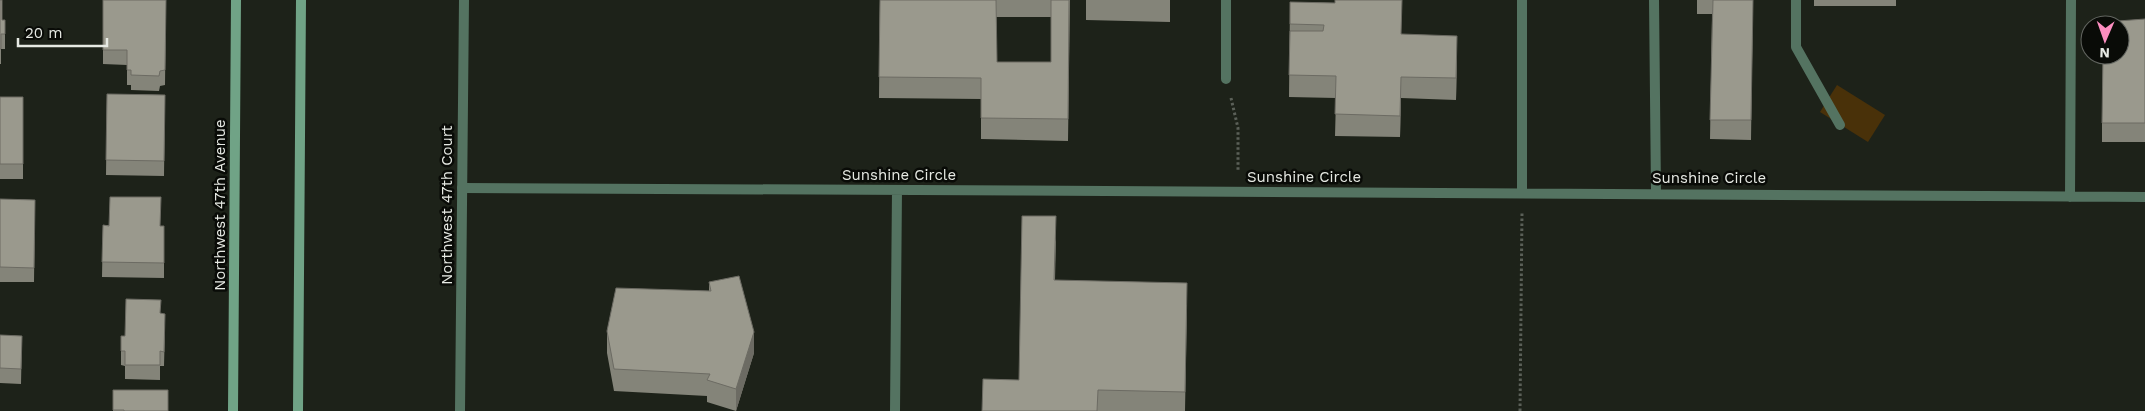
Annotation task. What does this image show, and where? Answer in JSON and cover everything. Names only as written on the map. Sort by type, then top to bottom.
[{"type":"main road","name":"Northwest 47th Avenue","points":[[233,411],[236,0]]},
{"type":"main road","points":[[293,0],[301,21]]},
{"type":"main road","points":[[298,411],[301,0]]},
{"type":"street","name":"Northwest 47th Court","points":[[460,411],[464,0]]},
{"type":"street","points":[[1226,0],[1226,79]]},
{"type":"street","points":[[1522,0],[1522,193]]},
{"type":"street","points":[[1654,0],[1656,193]]},
{"type":"street","points":[[1796,0],[1796,47],[1840,126]]},
{"type":"street","points":[[2070,197],[2071,0]]},
{"type":"street","name":"Sunshine Circle","points":[[462,188],[2145,197]]},
{"type":"street","points":[[895,411],[897,190]]},
{"type":"path","points":[[1226,79],[1238,128],[1238,192]]},
{"type":"path","points":[[1520,411],[1522,193]]},
{"type":"shaded area","points":[[1837,85],[1885,115],[1868,142],[1820,112]]},
{"type":"building","points":[[0,0],[2,0],[2,20],[5,20],[5,34],[1,34],[1,49],[0,49]]},
{"type":"building","points":[[103,0],[166,0],[165,70],[160,71],[159,76],[131,75],[131,70],[127,70],[127,50],[103,50]]},
{"type":"building","points":[[880,0],[996,0],[997,62],[1051,62],[1051,0],[1069,0],[1068,119],[981,118],[981,78],[879,77]]},
{"type":"building","points":[[1335,0],[1402,0],[1401,34],[1457,36],[1456,78],[1401,77],[1400,116],[1335,114],[1336,76],[1289,75],[1290,31],[1323,31],[1324,25],[1290,24],[1290,2],[1335,3]]},
{"type":"building","points":[[1713,0],[1753,0],[1751,120],[1710,120]]},
{"type":"building","points":[[2145,19],[2145,123],[2102,123],[2103,65],[2130,65],[2130,20]]},
{"type":"building","points":[[107,94],[165,95],[164,161],[106,160]]},
{"type":"building","points":[[0,97],[23,97],[23,164],[0,164]]},
{"type":"building","points":[[110,197],[161,197],[160,226],[164,226],[164,263],[102,262],[103,225],[109,226]]},
{"type":"building","points":[[0,199],[35,200],[34,268],[0,267]]},
{"type":"building","points":[[1022,216],[1056,216],[1054,280],[1187,283],[1185,392],[1098,390],[1097,411],[982,411],[983,379],[1019,380]]},
{"type":"building","points":[[739,276],[754,332],[736,389],[707,380],[710,374],[614,369],[607,331],[616,288],[711,291],[709,282]]},
{"type":"building","points":[[126,299],[161,300],[160,313],[165,314],[164,352],[160,351],[160,365],[125,365],[125,351],[121,351],[121,336],[125,336]]},
{"type":"building","points":[[0,335],[22,336],[21,369],[0,368]]},
{"type":"building","points":[[113,390],[168,390],[168,411],[113,410]]}]
